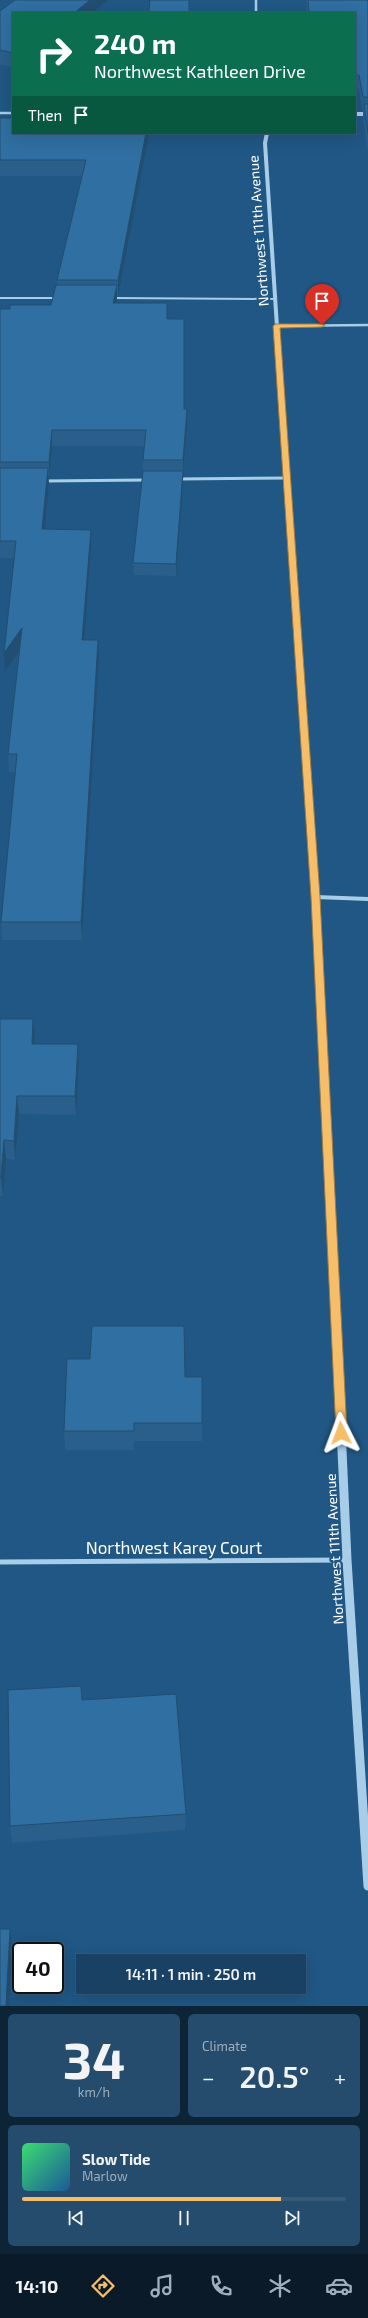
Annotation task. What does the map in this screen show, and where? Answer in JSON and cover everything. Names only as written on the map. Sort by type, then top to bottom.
[{"type":"street","points":[[256,0],[256,12]]},
{"type":"street","points":[[0,113],[12,113]]},
{"type":"street","points":[[356,114],[368,114]]},
{"type":"street","name":"Northwest 111th Avenue","points":[[267,134],[265,143],[276,299],[276,326],[316,897],[347,1560],[368,1886]]},
{"type":"street","points":[[276,326],[368,325]]},
{"type":"street","points":[[175,479],[287,478]]},
{"type":"street","points":[[40,482],[151,480]]},
{"type":"street","points":[[316,897],[368,899]]},
{"type":"street","name":"Northwest Karey Court","points":[[0,1562],[347,1560]]},
{"type":"lane","points":[[0,298],[64,298]]},
{"type":"lane","points":[[111,298],[276,299]]},
{"type":"building","points":[[15,0],[90,0],[75,12],[12,12],[12,53],[0,50],[0,11]]},
{"type":"building","points":[[150,0],[189,0],[189,12],[149,12]]},
{"type":"building","points":[[308,0],[368,0],[368,97],[363,97],[359,75],[356,75],[356,12],[309,12]]},
{"type":"building","points":[[364,104],[368,104],[368,133]]},
{"type":"building","points":[[0,118],[12,118],[12,134],[146,134],[118,280],[57,280],[86,160],[0,160]]},
{"type":"building","points":[[56,285],[117,285],[113,303],[167,303],[167,319],[184,319],[184,409],[187,409],[183,460],[143,460],[146,430],[52,430],[49,462],[0,462],[0,309],[10,309],[10,305],[51,305]]},
{"type":"building","points":[[0,468],[48,468],[42,529],[91,530],[82,640],[98,640],[81,922],[1,922],[17,754],[8,754],[22,628],[4,653],[16,541],[0,541]]},
{"type":"building","points":[[143,471],[183,471],[176,564],[133,563]]},
{"type":"building","points":[[0,1019],[33,1019],[32,1044],[78,1044],[75,1096],[17,1096],[14,1141],[4,1140],[1,1177],[0,1177]]},
{"type":"building","points":[[92,1326],[184,1326],[185,1377],[202,1377],[202,1423],[134,1423],[134,1431],[64,1431],[67,1359],[90,1359]]},
{"type":"building","points":[[81,1686],[82,1700],[176,1694],[186,1814],[10,1826],[8,1690]]},
{"type":"building","points":[[0,1929],[10,1929],[6,2006],[0,2006]]},
{"type":"route","points":[[322,325],[276,326],[316,897],[341,1433]]}]
